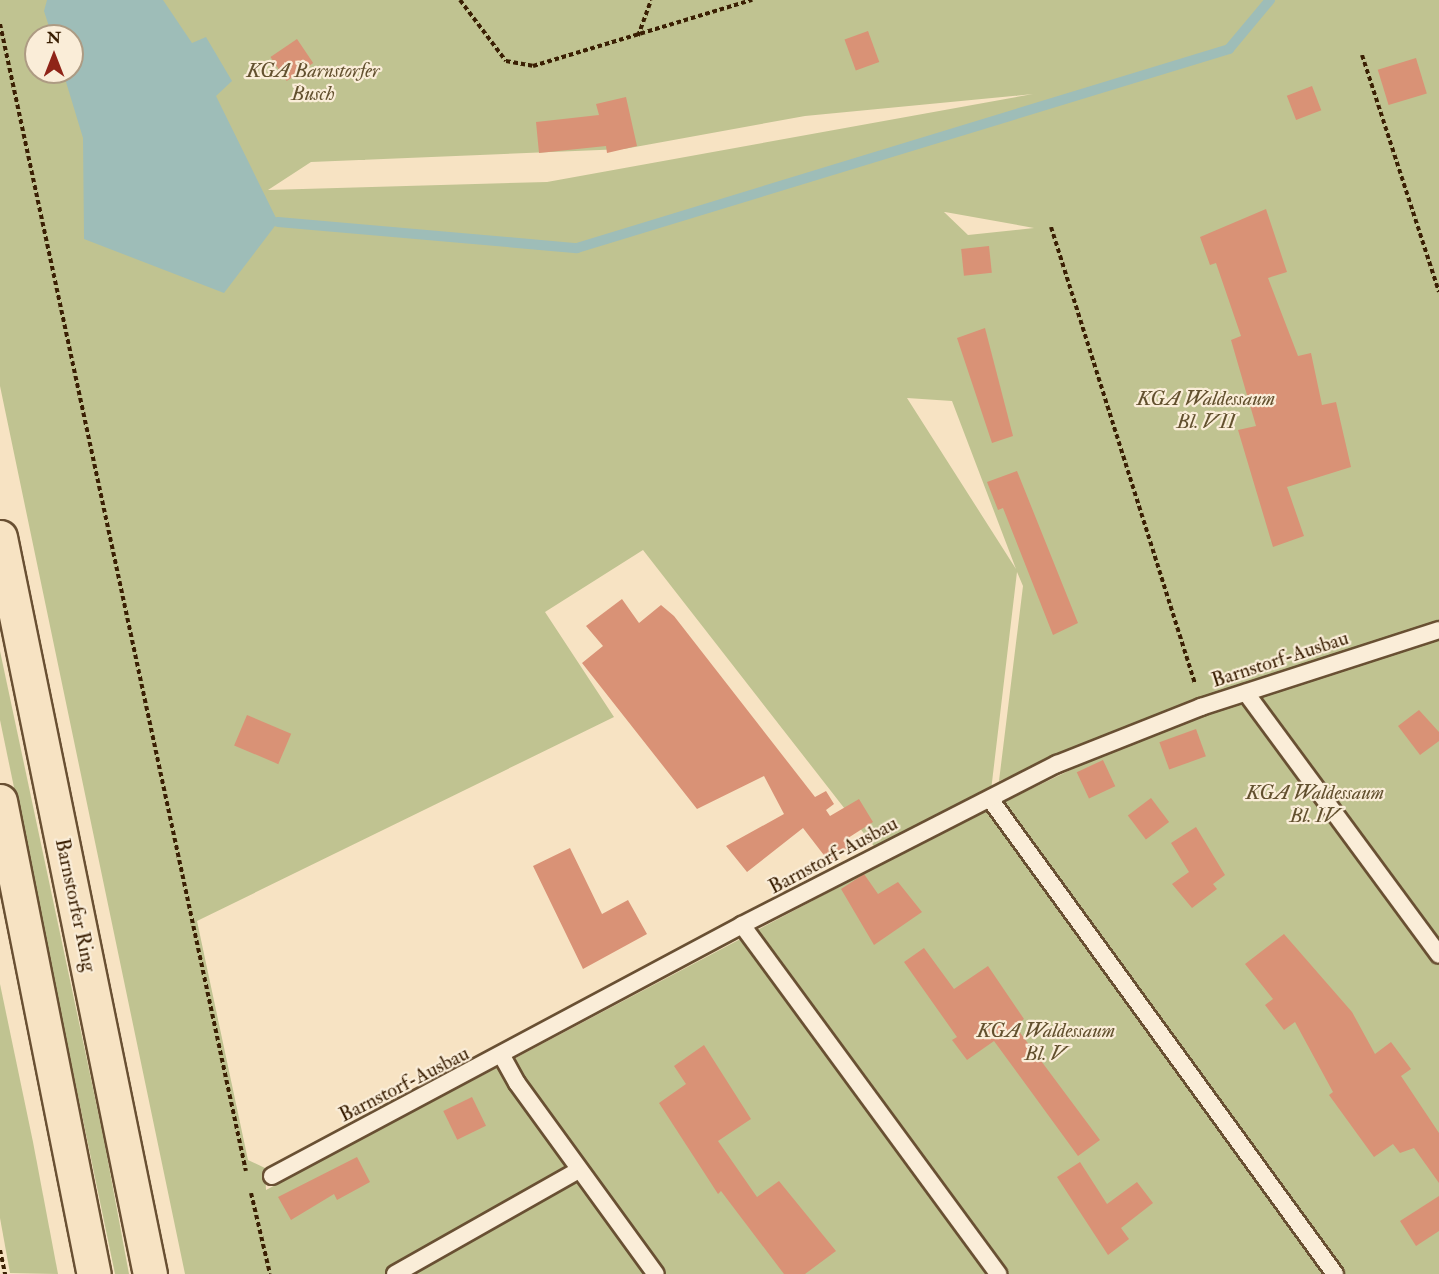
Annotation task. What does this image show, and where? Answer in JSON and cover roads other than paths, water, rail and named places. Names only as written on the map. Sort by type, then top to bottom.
[{"type":"highway","name":"Barnstorfer Ring","points":[[0,537],[150,1274]]},
{"type":"highway","points":[[0,801],[94,1274]]},
{"type":"lane","name":"Barnstorf-Ausbau","points":[[272,1176],[502,1056],[742,925],[1057,764],[1201,707],[1439,630]]},
{"type":"lane","points":[[1246,693],[1439,955]]},
{"type":"lane","points":[[990,799],[1335,1274]]},
{"type":"lane","points":[[742,925],[998,1274]]},
{"type":"lane","points":[[502,1056],[579,1170],[656,1274]]},
{"type":"lane","points":[[395,1274],[579,1170]]},
{"type":"water","points":[[47,0],[163,0],[192,43],[206,37],[232,81],[216,96],[278,222],[224,293],[84,239],[83,138],[67,84],[84,84],[84,24],[48,24],[44,11]]},
{"type":"waterway","points":[[278,222],[577,248],[1229,49],[1270,0]]},
{"type":"park label","name":"KGA Barnstorfer Busch","points":[[313,82]]},
{"type":"park label","name":"KGA Waldessaum Bl. VII","points":[[1206,410]]},
{"type":"park label","name":"KGA Waldessaum Bl. IV","points":[[1315,804]]},
{"type":"park label","name":"KGA Waldessaum Bl. V","points":[[1046,1042]]}]
